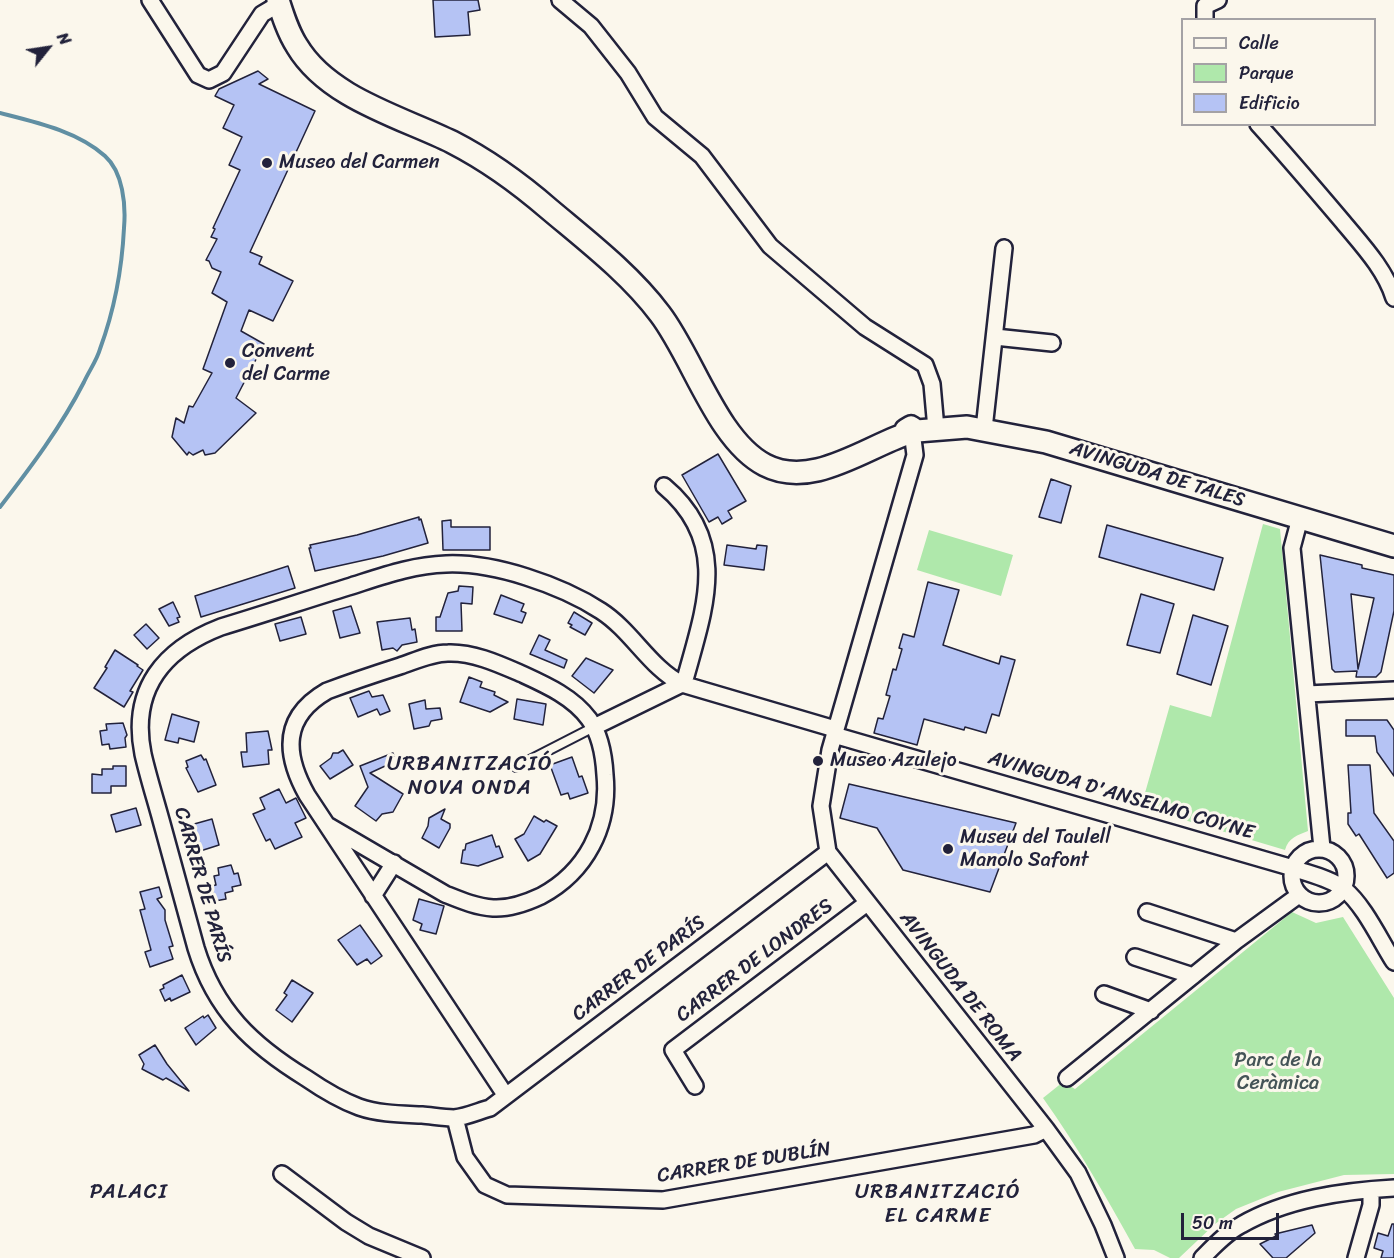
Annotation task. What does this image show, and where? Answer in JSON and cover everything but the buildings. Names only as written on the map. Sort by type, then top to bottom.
[{"type":"main road","name":"AVINGUDA DE TALES","points":[[278,2],[297,46],[325,78],[376,108],[453,143],[520,184],[636,286],[681,344],[718,415],[751,457],[765,466],[780,471],[799,472],[821,469],[918,433],[967,427],[984,429],[1046,442],[1394,546]]},
{"type":"street","points":[[150,0],[198,75],[209,80],[223,73],[262,15],[278,2]]},
{"type":"street","name":"AVINGUDA DE ROMA","points":[[560,0],[591,26],[628,73],[656,117],[702,156],[770,246],[865,327],[925,365],[932,384],[918,433],[915,455],[834,732],[821,806],[828,852],[1078,1173],[1104,1224],[1116,1258]]},
{"type":"street","points":[[1260,126],[1368,252],[1386,280],[1394,298]]},
{"type":"street","points":[[984,429],[1004,248]]},
{"type":"street","points":[[995,337],[1052,343]]},
{"type":"street","points":[[594,727],[682,684],[686,676],[706,605],[707,566],[703,544],[694,522],[680,501],[664,486]]},
{"type":"street","points":[[1300,518],[1292,548],[1322,848]]},
{"type":"street","name":"CARRER DE PARÍS","points":[[682,684],[667,675],[617,623],[600,610],[536,580],[473,565],[424,566],[399,572],[213,630],[176,650],[162,666],[149,687],[141,717],[143,753],[201,965],[224,1008],[251,1040],[273,1057],[328,1092],[358,1107],[381,1112],[455,1118],[490,1108],[828,852]]},
{"type":"street","points":[[327,825],[445,894],[491,908],[516,905],[552,890],[581,864],[591,849],[602,822],[606,804],[605,768],[594,727],[576,704],[553,688],[507,667],[475,656],[448,653],[429,657],[327,691],[308,705],[297,719],[290,740],[293,764],[302,785],[327,825],[373,896],[506,1096]]},
{"type":"street","name":"AVINGUDA D'ANSELMO COYNE","points":[[682,684],[834,732],[1332,881],[1356,901],[1389,941],[1394,962]]},
{"type":"street","points":[[1307,694],[1394,690]]},
{"type":"street","points":[[1322,848],[1334,853],[1344,863],[1347,876],[1344,889],[1331,901],[1314,903],[1299,895],[1292,882],[1293,868],[1299,857],[1309,850],[1322,848]]},
{"type":"street","points":[[373,896],[394,863]]},
{"type":"street","points":[[1068,1078],[1236,941],[1299,895]]},
{"type":"street","name":"CARRER DE LONDRES","points":[[695,1086],[673,1050],[867,903]]},
{"type":"street","points":[[1147,912],[1236,941]]},
{"type":"street","points":[[1135,957],[1193,976]]},
{"type":"street","points":[[1104,994],[1150,1011]]},
{"type":"street","name":"CARRER DE DUBLÍN","points":[[455,1118],[465,1157],[485,1185],[507,1195],[663,1200],[1034,1135],[1046,1129]]},
{"type":"street","points":[[282,1174],[346,1222],[369,1236],[422,1258]]},
{"type":"street","points":[[1202,1258],[1218,1242],[1240,1226],[1272,1210],[1321,1197],[1394,1188]]},
{"type":"street","points":[[1356,1258],[1371,1206],[1371,1190]]},
{"type":"lane","points":[[516,767],[594,727]]},
{"type":"green space","points":[[1263,524],[1280,529],[1308,831],[1291,840],[1285,850],[1141,807],[1170,705],[1211,717]]},
{"type":"green space","points":[[929,530],[1013,555],[1001,596],[917,570]]},
{"type":"green space","name":"Parc de la Ceràmica","points":[[1292,912],[1316,923],[1343,917],[1394,998],[1394,1174],[1344,1175],[1278,1192],[1236,1209],[1215,1224],[1179,1258],[1170,1258],[1154,1250],[1135,1249],[1080,1154],[1043,1098],[1063,1082],[1075,1089]]},
{"type":"waterway","points":[[0,113],[69,134],[94,147],[105,156],[116,171],[124,199],[121,258],[116,289],[97,357],[55,431],[0,507]]},
{"type":"place","name":"Museo del Carmen","points":[[267,163]]},
{"type":"place","name":"Convent del Carme","points":[[230,363]]},
{"type":"place","name":"Museo Azulejo","points":[[818,761]]},
{"type":"place","name":"Museu del Taulell Manolo Safont","points":[[948,849]]},
{"type":"district","name":"URBANITZACIÓ NOVA ONDA","points":[[470,777]]},
{"type":"district","name":"PALACI","points":[[129,1193]]},
{"type":"district","name":"URBANITZACIÓ EL CARME","points":[[938,1205]]}]
